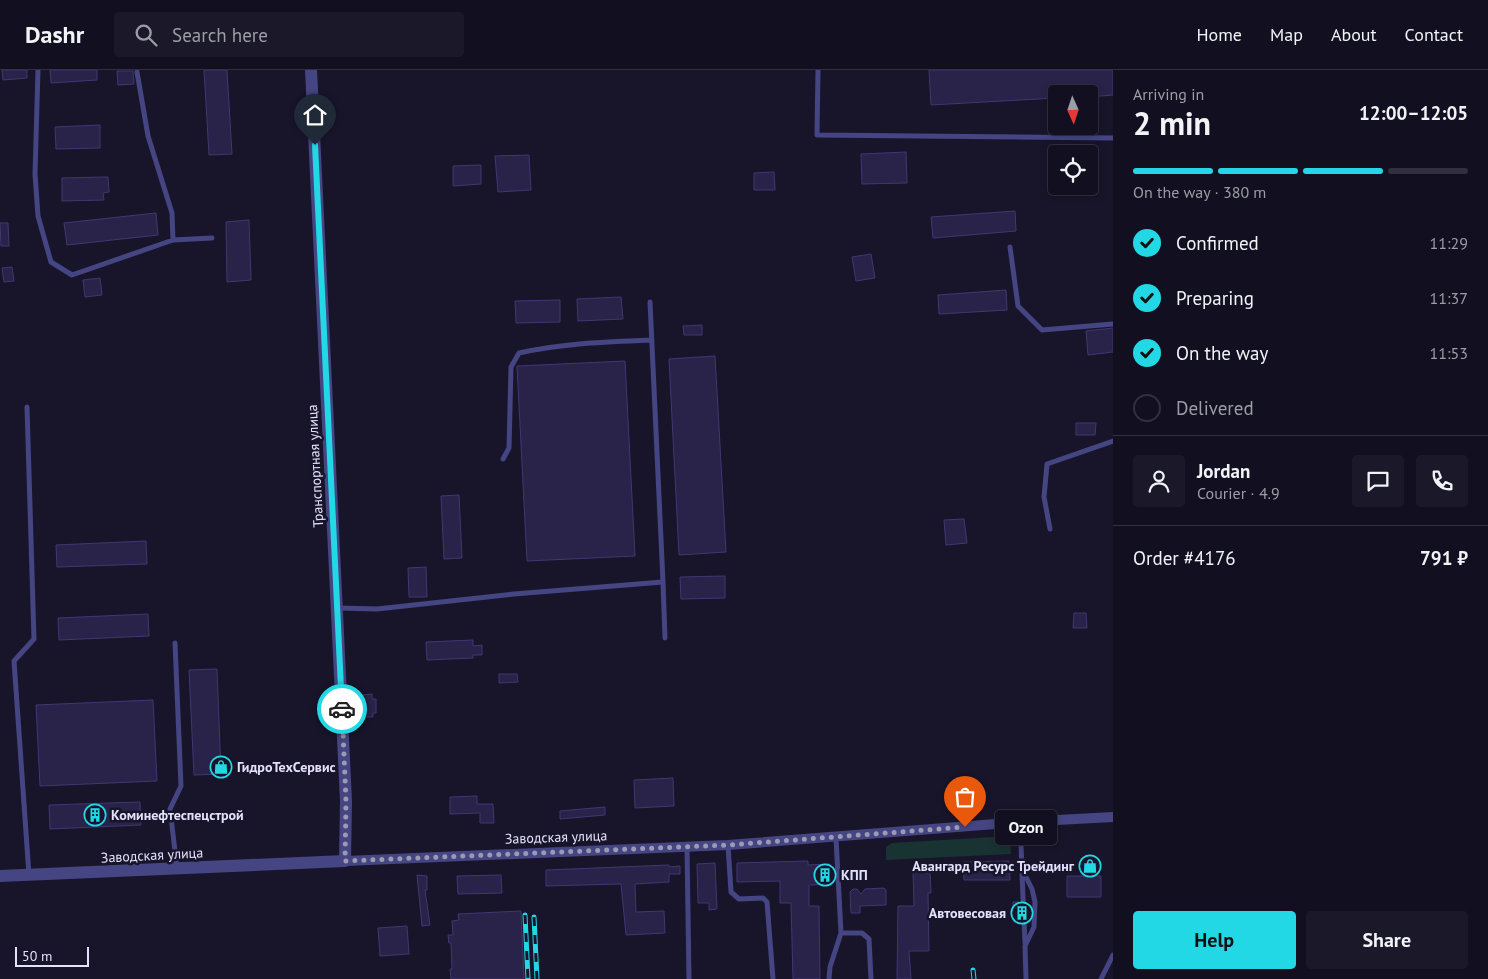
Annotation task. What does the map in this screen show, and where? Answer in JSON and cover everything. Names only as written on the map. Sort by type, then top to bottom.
[{"type":"street","name":"Транспортная улица","points":[[311,70],[346,801],[345,861]]},
{"type":"street","name":"Заводская улица","points":[[0,876],[728,845],[836,838],[1020,822],[1113,817]]},
{"type":"lane","points":[[38,70],[35,174],[38,216],[51,262],[72,275],[173,240],[212,238]]},
{"type":"lane","points":[[818,70],[817,135],[1113,138]]},
{"type":"lane","points":[[137,72],[148,136],[172,213],[173,240]]},
{"type":"lane","points":[[1010,247],[1018,306],[1042,330],[1113,324]]},
{"type":"lane","points":[[650,302],[665,638]]},
{"type":"lane","points":[[503,459],[508,448],[511,367],[519,353],[558,345],[652,340]]},
{"type":"lane","points":[[27,407],[34,639],[14,661],[29,875]]},
{"type":"lane","points":[[1050,529],[1044,497],[1047,464],[1113,441]]},
{"type":"lane","points":[[337,608],[377,609],[514,594],[663,582]]},
{"type":"lane","points":[[175,643],[182,786],[170,809],[177,869]]},
{"type":"lane","points":[[1020,822],[1026,979]]},
{"type":"lane","points":[[829,979],[830,967],[841,933],[836,838]]},
{"type":"lane","points":[[728,845],[731,892],[739,899],[763,898],[767,902],[773,979]]},
{"type":"lane","points":[[687,846],[689,979]]},
{"type":"lane","points":[[1022,869],[1032,889],[1035,902],[1034,927],[1025,946]]},
{"type":"lane","points":[[841,933],[862,933],[869,939],[871,979]]},
{"type":"lane","points":[[1100,979],[1113,955]]},
{"type":"green space","points":[[1010,836],[1011,854],[886,860],[886,847],[892,843]]},
{"type":"building","points":[[2,70],[27,70],[27,78],[3,80]]},
{"type":"building","points":[[50,70],[97,70],[97,80],[51,83]]},
{"type":"building","points":[[204,70],[227,70],[232,154],[209,155]]},
{"type":"building","points":[[929,70],[1113,70],[1113,95],[1098,96],[1098,85],[1048,85],[1048,98],[931,105]]},
{"type":"building","points":[[117,71],[133,71],[134,84],[118,85]]},
{"type":"building","points":[[100,125],[100,148],[56,149],[55,127]]},
{"type":"building","points":[[906,152],[907,183],[862,184],[861,154]]},
{"type":"building","points":[[529,155],[531,190],[498,192],[495,156]]},
{"type":"building","points":[[481,165],[481,184],[453,186],[453,166]]},
{"type":"building","points":[[774,172],[775,190],[754,190],[754,173]]},
{"type":"building","points":[[108,177],[109,192],[103,193],[104,200],[62,201],[62,178]]},
{"type":"building","points":[[1015,211],[1016,231],[933,238],[931,217]]},
{"type":"building","points":[[156,213],[158,235],[67,245],[64,223]]},
{"type":"building","points":[[249,220],[251,280],[227,282],[226,222]]},
{"type":"building","points":[[0,223],[8,223],[9,246],[1,246]]},
{"type":"building","points":[[871,254],[875,278],[856,281],[852,257]]},
{"type":"building","points":[[12,267],[14,281],[4,282],[2,268]]},
{"type":"building","points":[[100,278],[102,295],[85,297],[83,280]]},
{"type":"building","points":[[1006,290],[1007,310],[939,314],[938,295]]},
{"type":"building","points":[[621,297],[623,319],[578,321],[577,299]]},
{"type":"building","points":[[560,300],[560,322],[516,323],[515,301]]},
{"type":"building","points":[[702,325],[702,335],[684,335],[683,326]]},
{"type":"building","points":[[1113,328],[1113,352],[1088,355],[1086,331]]},
{"type":"building","points":[[715,356],[726,552],[679,555],[669,359]]},
{"type":"building","points":[[625,361],[635,556],[527,561],[517,366]]},
{"type":"building","points":[[1076,423],[1096,423],[1095,435],[1076,435]]},
{"type":"building","points":[[459,495],[462,558],[444,559],[441,496]]},
{"type":"building","points":[[964,519],[967,543],[946,545],[944,520]]},
{"type":"building","points":[[146,541],[147,564],[57,567],[56,545]]},
{"type":"building","points":[[426,567],[427,597],[409,597],[408,568]]},
{"type":"building","points":[[725,576],[725,598],[681,599],[680,577]]},
{"type":"building","points":[[1074,613],[1086,613],[1087,628],[1073,628]]},
{"type":"building","points":[[148,614],[149,636],[59,640],[58,618]]},
{"type":"building","points":[[473,640],[473,646],[482,645],[482,655],[473,655],[473,658],[427,660],[426,642]]},
{"type":"building","points":[[217,669],[221,774],[194,775],[189,670]]},
{"type":"building","points":[[499,674],[517,674],[518,682],[499,683]]},
{"type":"building","points":[[372,694],[372,699],[376,699],[376,713],[373,713],[373,717],[364,717],[363,695]]},
{"type":"building","points":[[153,700],[157,781],[40,786],[36,705]]},
{"type":"building","points":[[673,778],[674,806],[635,808],[634,780]]},
{"type":"building","points":[[477,796],[477,804],[493,804],[494,823],[480,823],[480,813],[450,814],[450,797]]},
{"type":"building","name":"Коминефтеспецстрой","points":[[140,802],[141,825],[50,829],[49,805]]},
{"type":"building","points":[[605,807],[605,815],[560,819],[560,811]]},
{"type":"building","points":[[808,861],[808,865],[830,864],[831,884],[809,885],[809,906],[819,906],[820,979],[793,979],[791,903],[780,903],[780,881],[737,882],[737,863]]},
{"type":"building","points":[[1009,861],[1010,880],[964,880],[963,862]]},
{"type":"building","points":[[715,863],[717,909],[709,910],[709,903],[698,903],[697,864]]},
{"type":"building","points":[[669,865],[669,867],[680,866],[680,874],[669,874],[669,882],[635,884],[636,912],[664,911],[665,933],[626,935],[621,884],[546,886],[546,870]]},
{"type":"building","points":[[913,869],[925,869],[925,873],[930,873],[931,893],[928,893],[929,951],[909,951],[911,979],[897,979],[898,906],[914,906]]},
{"type":"building","points":[[417,875],[427,876],[427,890],[425,890],[430,925],[422,926]]},
{"type":"building","points":[[501,875],[502,893],[458,894],[457,876]]},
{"type":"building","points":[[1067,876],[1101,876],[1101,897],[1067,897]]},
{"type":"building","points":[[884,888],[886,890],[886,905],[860,906],[860,913],[851,913],[850,892],[853,889],[857,889],[861,894],[865,889]]},
{"type":"building","points":[[1013,902],[1019,902],[1020,922],[1014,922]]},
{"type":"building","points":[[521,911],[524,979],[451,979],[451,943],[449,943],[448,935],[453,935],[452,921],[459,920],[458,914]]},
{"type":"building","points":[[407,926],[409,954],[380,956],[378,928]]},
{"type":"railway","points":[[525,915],[528,979]]},
{"type":"railway","points":[[534,917],[537,979]]},
{"type":"railway","points":[[973,970],[974,979]]},
{"type":"way so far","points":[[342,709],[346,801],[345,861],[728,845],[965,827]]},
{"type":"place","name":"ГидроТехСервис","points":[[221,767]]},
{"type":"place","name":"Коминефтеспецстрой","points":[[95,815]]},
{"type":"place","name":"Ozon","points":[[965,827]]},
{"type":"place","name":"Авангард Ресурс Трейдинг","points":[[1090,866]]},
{"type":"place","name":"КПП","points":[[825,875]]},
{"type":"place","name":"Автовесовая","points":[[1022,913]]},
{"type":"route","points":[[315,145],[342,709]]}]
